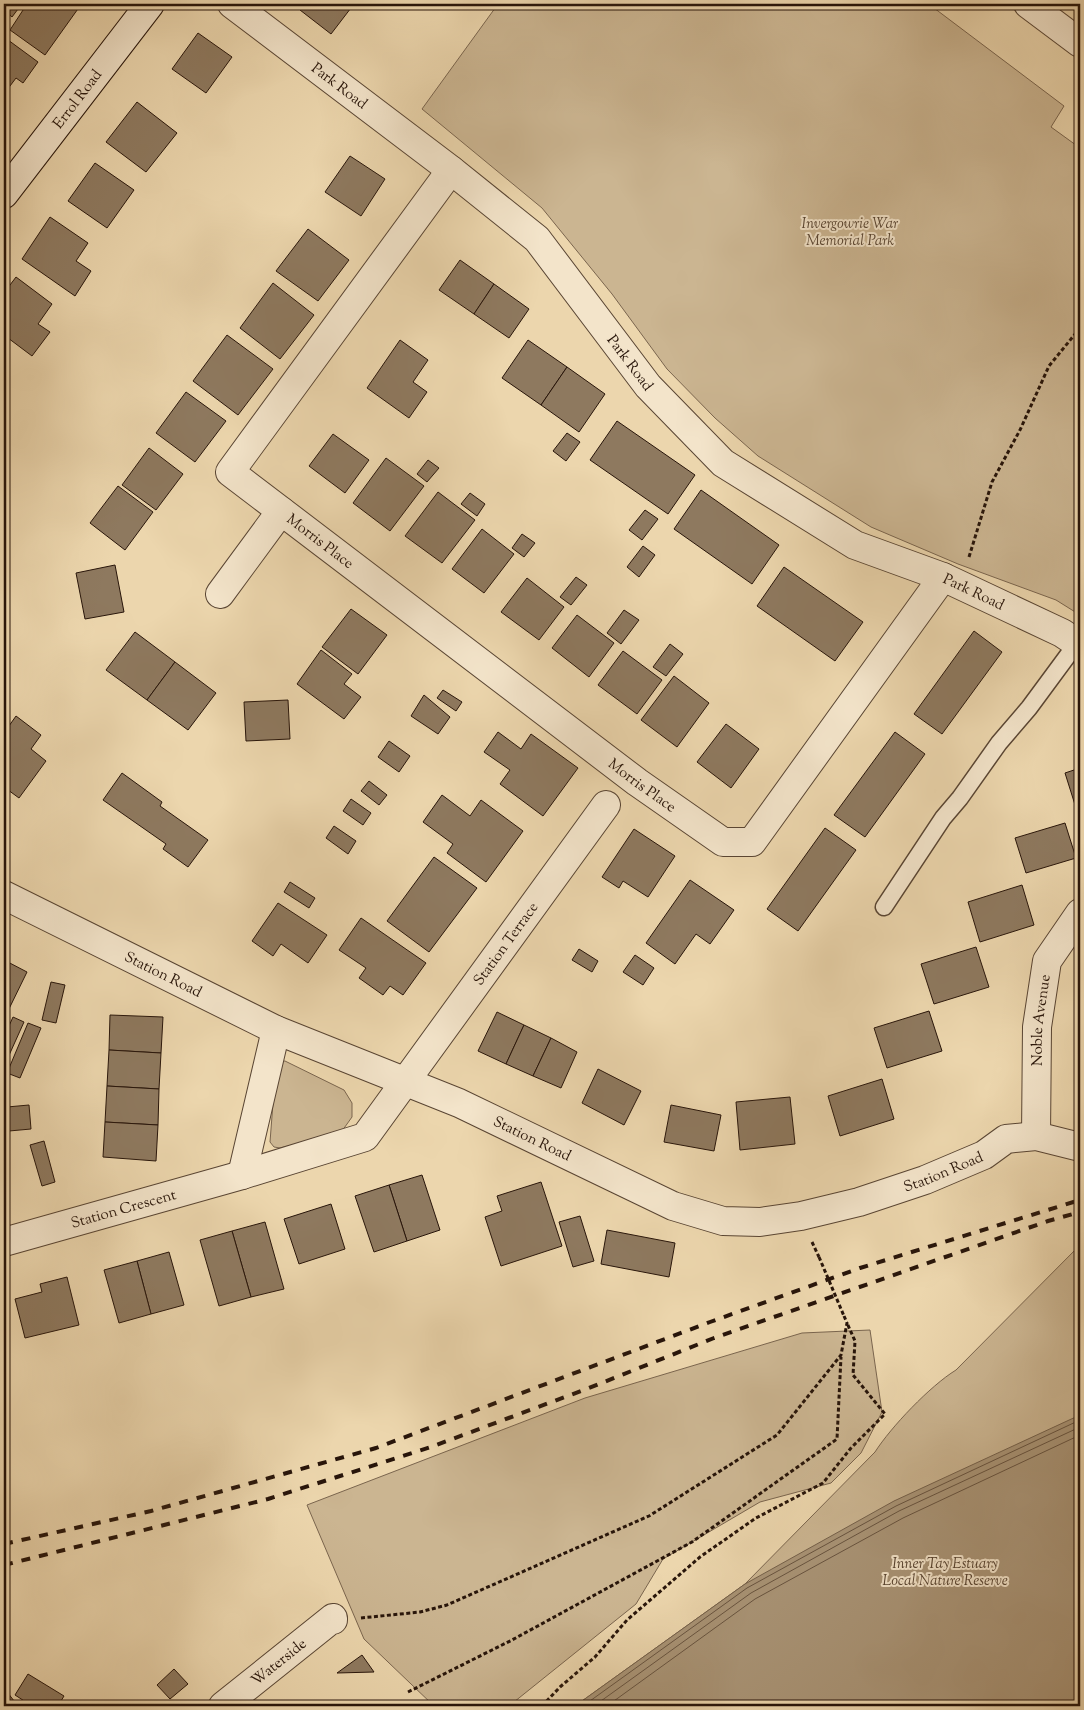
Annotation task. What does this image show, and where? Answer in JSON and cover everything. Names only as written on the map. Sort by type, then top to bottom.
[{"type":"street","name":"Errol Road","points":[[4,194],[150,4]]},
{"type":"street","name":"Park Road","points":[[232,4],[451,170],[537,239],[648,386],[723,463],[855,545],[952,582],[1062,634],[1079,644]]},
{"type":"street","points":[[1028,4],[1080,43]]},
{"type":"street","name":"Morris Place","points":[[451,170],[230,472],[637,782],[723,842],[752,842],[952,582]]},
{"type":"street","name":"Morris Place","points":[[220,594],[281,511]]},
{"type":"street","name":"Station Terrace","points":[[403,1082],[606,805]]},
{"type":"street","name":"Station Road","points":[[4,895],[276,1030],[458,1103],[673,1206],[723,1221],[760,1222],[801,1216],[859,1202],[925,1180],[967,1163],[984,1155],[1006,1139],[1036,1136],[1080,1146]]},
{"type":"street","name":"Noble Avenue","points":[[1036,1136],[1037,1027],[1047,961],[1080,913]]},
{"type":"street","points":[[242,1175],[276,1030]]},
{"type":"street","name":"Station Crescent","points":[[4,1242],[242,1175],[365,1137],[390,1104],[403,1082]]},
{"type":"street","name":"Waterside","points":[[223,1706],[333,1618],[333,1620]]},
{"type":"lane","points":[[884,907],[943,818],[960,798],[999,743],[1079,644]]},
{"type":"path","points":[[952,582],[992,482],[1020,430],[1049,366],[1080,328]]},
{"type":"path","points":[[542,1706],[560,1687],[595,1657],[626,1620],[700,1557],[756,1518],[823,1483],[851,1448],[885,1414],[853,1375],[856,1341],[819,1258]]},
{"type":"path","points":[[408,1692],[512,1640],[692,1542],[837,1439],[842,1355],[847,1323]]},
{"type":"path","points":[[333,1620],[420,1612],[447,1605],[649,1516],[777,1435],[842,1355]]},
{"type":"green space","name":"Invergowrie War Memorial Park","points":[[498,4],[937,4],[934,8],[1064,106],[1051,127],[1080,148],[1080,615],[1056,600],[958,564],[871,527],[758,456],[715,418],[667,369],[612,294],[542,208],[422,109]]},
{"type":"green space","points":[[278,1061],[285,1061],[344,1090],[352,1103],[352,1117],[342,1131],[280,1148],[274,1147],[270,1142]]},
{"type":"green space","name":"Inner Tay Estuary Local Nature Reserve","points":[[1080,1245],[1080,1706],[575,1706],[745,1584],[875,1452],[912,1408],[935,1386],[956,1370]]},
{"type":"green space","points":[[870,1330],[882,1412],[861,1453],[831,1483],[760,1502],[663,1559],[636,1604],[509,1706],[434,1706],[364,1639],[307,1505],[585,1398],[802,1333]]},
{"type":"water","name":"Inner Tay Estuary Local Nature Reserve","points":[[1080,1415],[1080,1706],[575,1706],[745,1584],[894,1501]]},
{"type":"building","points":[[10,4],[76,4],[80,6],[45,55],[10,30],[25,7],[21,5],[12,17],[5,11]]},
{"type":"building","points":[[305,4],[354,4],[331,34],[300,10]]},
{"type":"building","points":[[198,33],[232,57],[206,93],[172,69]]},
{"type":"building","points":[[4,37],[38,62],[23,83],[16,78],[4,94]]},
{"type":"building","points":[[137,102],[177,133],[146,172],[106,142]]},
{"type":"building","points":[[350,156],[385,179],[361,216],[325,192]]},
{"type":"building","points":[[95,163],[134,190],[107,228],[68,201]]},
{"type":"building","points":[[50,217],[88,243],[76,261],[91,271],[75,296],[22,259]]},
{"type":"building","points":[[308,229],[349,260],[318,301],[276,271]]},
{"type":"building","points":[[460,260],[494,284],[474,314],[439,290]]},
{"type":"building","points":[[16,277],[52,304],[38,324],[50,332],[32,356],[4,335],[4,293]]},
{"type":"building","points":[[273,283],[314,315],[280,359],[240,328]]},
{"type":"building","points":[[494,284],[529,309],[509,338],[474,314]]},
{"type":"building","points":[[227,335],[273,369],[238,415],[193,381]]},
{"type":"building","points":[[400,340],[428,360],[413,382],[427,392],[409,418],[367,388]]},
{"type":"building","points":[[528,340],[567,367],[541,405],[502,378]]},
{"type":"building","points":[[567,367],[605,394],[579,432],[541,405]]},
{"type":"building","points":[[186,392],[226,421],[195,462],[156,433]]},
{"type":"building","points":[[617,421],[695,475],[668,514],[590,460]]},
{"type":"building","points":[[567,433],[580,442],[566,461],[553,451]]},
{"type":"building","points":[[333,434],[369,460],[345,493],[309,466]]},
{"type":"building","points":[[149,448],[183,474],[156,510],[122,485]]},
{"type":"building","points":[[386,458],[424,486],[390,531],[353,503]]},
{"type":"building","points":[[428,460],[439,468],[427,482],[417,474]]},
{"type":"building","points":[[118,486],[153,512],[125,550],[90,523]]},
{"type":"building","points":[[701,490],[779,545],[752,584],[674,529]]},
{"type":"building","points":[[438,492],[475,520],[442,563],[405,536]]},
{"type":"building","points":[[470,493],[485,504],[477,516],[461,504]]},
{"type":"building","points":[[645,510],[658,519],[642,540],[629,530]]},
{"type":"building","points":[[482,529],[514,554],[484,593],[452,569]]},
{"type":"building","points":[[522,534],[535,543],[524,557],[512,548]]},
{"type":"building","points":[[643,546],[655,555],[639,577],[627,567]]},
{"type":"building","points":[[115,565],[124,612],[85,619],[76,573]]},
{"type":"building","points":[[784,567],[863,622],[835,661],[757,606]]},
{"type":"building","points":[[576,577],[587,585],[571,605],[560,597]]},
{"type":"building","points":[[527,578],[564,607],[539,640],[501,612]]},
{"type":"building","points":[[351,609],[387,635],[358,674],[322,647]]},
{"type":"building","points":[[624,610],[639,620],[621,644],[607,633]]},
{"type":"building","points":[[577,615],[614,643],[589,677],[552,648]]},
{"type":"building","points":[[974,631],[1002,652],[942,734],[914,714]]},
{"type":"building","points":[[135,632],[175,662],[147,700],[106,670]]},
{"type":"building","points":[[670,644],[683,654],[666,676],[653,667]]},
{"type":"building","points":[[321,650],[352,674],[344,684],[361,697],[344,719],[297,684]]},
{"type":"building","points":[[623,651],[662,680],[637,714],[598,685]]},
{"type":"building","points":[[175,662],[216,693],[188,730],[147,700]]},
{"type":"building","points":[[674,676],[709,703],[677,747],[641,720]]},
{"type":"building","points":[[443,690],[462,702],[456,711],[437,698]]},
{"type":"building","points":[[424,695],[450,717],[438,734],[411,716]]},
{"type":"building","points":[[288,700],[290,739],[246,741],[244,702]]},
{"type":"building","points":[[16,716],[41,735],[31,749],[46,761],[19,798],[4,787],[4,733]]},
{"type":"building","points":[[726,724],[759,749],[731,788],[697,762]]},
{"type":"building","points":[[498,732],[521,749],[531,734],[578,768],[543,816],[500,784],[510,770],[484,752]]},
{"type":"building","points":[[895,732],[925,754],[865,837],[834,815]]},
{"type":"building","points":[[389,741],[410,756],[399,772],[378,757]]},
{"type":"building","points":[[1080,768],[1080,806],[1076,808],[1065,773]]},
{"type":"building","points":[[122,773],[162,802],[160,806],[208,840],[188,867],[163,849],[166,844],[103,800]]},
{"type":"building","points":[[369,781],[387,795],[379,805],[361,791]]},
{"type":"building","points":[[442,795],[470,816],[481,800],[523,831],[486,882],[447,853],[453,844],[423,822]]},
{"type":"building","points":[[351,799],[371,813],[363,825],[343,811]]},
{"type":"building","points":[[1065,823],[1076,858],[1026,873],[1015,838]]},
{"type":"building","points":[[334,826],[356,841],[348,854],[326,838]]},
{"type":"building","points":[[825,828],[856,850],[798,931],[767,909]]},
{"type":"building","points":[[634,829],[675,856],[648,897],[623,881],[619,888],[602,877]]},
{"type":"building","points":[[434,857],[477,888],[429,952],[387,921]]},
{"type":"building","points":[[690,880],[734,910],[710,944],[696,934],[675,964],[646,943]]},
{"type":"building","points":[[290,882],[315,898],[309,908],[284,892]]},
{"type":"building","points":[[1022,885],[1034,925],[980,942],[968,902]]},
{"type":"building","points":[[278,903],[327,935],[308,963],[281,944],[273,956],[252,941]]},
{"type":"building","points":[[361,918],[426,963],[403,995],[390,986],[383,995],[359,978],[366,968],[339,950]]},
{"type":"building","points":[[976,947],[989,987],[934,1004],[921,964]]},
{"type":"building","points":[[579,949],[598,961],[592,972],[572,960]]},
{"type":"building","points":[[635,955],[654,968],[643,985],[623,972]]},
{"type":"building","points":[[4,960],[27,972],[6,1015],[4,1014]]},
{"type":"building","points":[[51,982],[65,985],[56,1023],[42,1020]]},
{"type":"building","points":[[929,1011],[942,1051],[887,1068],[874,1028]]},
{"type":"building","points":[[497,1012],[524,1025],[506,1064],[478,1051]]},
{"type":"building","points":[[110,1015],[163,1017],[161,1053],[109,1050]]},
{"type":"building","points":[[13,1017],[24,1022],[6,1062],[4,1061],[4,1037]]},
{"type":"building","points":[[28,1023],[41,1028],[20,1078],[7,1073]]},
{"type":"building","points":[[524,1025],[551,1038],[533,1076],[506,1064]]},
{"type":"building","points":[[551,1038],[577,1052],[561,1088],[533,1076]]},
{"type":"building","points":[[109,1050],[161,1053],[159,1089],[107,1086]]},
{"type":"building","points":[[598,1069],[641,1091],[624,1125],[582,1103]]},
{"type":"building","points":[[882,1079],[894,1119],[840,1136],[828,1096]]},
{"type":"building","points":[[107,1086],[159,1089],[158,1125],[105,1122]]},
{"type":"building","points":[[790,1097],[795,1144],[740,1150],[736,1102]]},
{"type":"building","points":[[29,1105],[31,1129],[9,1131],[7,1107]]},
{"type":"building","points":[[671,1105],[721,1115],[714,1151],[664,1142]]},
{"type":"building","points":[[105,1122],[158,1125],[156,1161],[103,1157]]},
{"type":"building","points":[[44,1141],[55,1182],[42,1186],[30,1145]]},
{"type":"building","points":[[422,1175],[440,1230],[407,1241],[389,1185]]},
{"type":"building","points":[[541,1182],[562,1246],[501,1266],[485,1217],[502,1211],[497,1196]]},
{"type":"building","points":[[389,1185],[407,1241],[374,1252],[355,1196]]},
{"type":"building","points":[[331,1204],[345,1249],[299,1264],[284,1219]]},
{"type":"building","points":[[580,1216],[594,1261],[573,1267],[559,1222]]},
{"type":"building","points":[[265,1222],[284,1289],[251,1297],[232,1231]]},
{"type":"building","points":[[607,1230],[675,1243],[669,1277],[601,1264]]},
{"type":"building","points":[[232,1231],[251,1297],[219,1306],[200,1240]]},
{"type":"building","points":[[169,1252],[184,1305],[151,1314],[137,1261]]},
{"type":"building","points":[[137,1261],[151,1314],[119,1323],[104,1270]]},
{"type":"building","points":[[67,1277],[79,1325],[25,1338],[15,1299],[42,1292],[40,1284]]},
{"type":"building","points":[[362,1655],[374,1672],[337,1673]]},
{"type":"building","points":[[174,1669],[188,1684],[170,1699],[157,1685]]},
{"type":"building","points":[[28,1674],[64,1696],[58,1706],[32,1706],[15,1695]]},
{"type":"building","points":[[4,1688],[18,1706],[4,1706]]},
{"type":"railway","points":[[4,1544],[151,1511],[376,1448],[710,1322],[860,1268],[1080,1200]]},
{"type":"railway","points":[[4,1565],[268,1499],[431,1447],[589,1388],[714,1338],[1048,1221],[1080,1212]]}]
